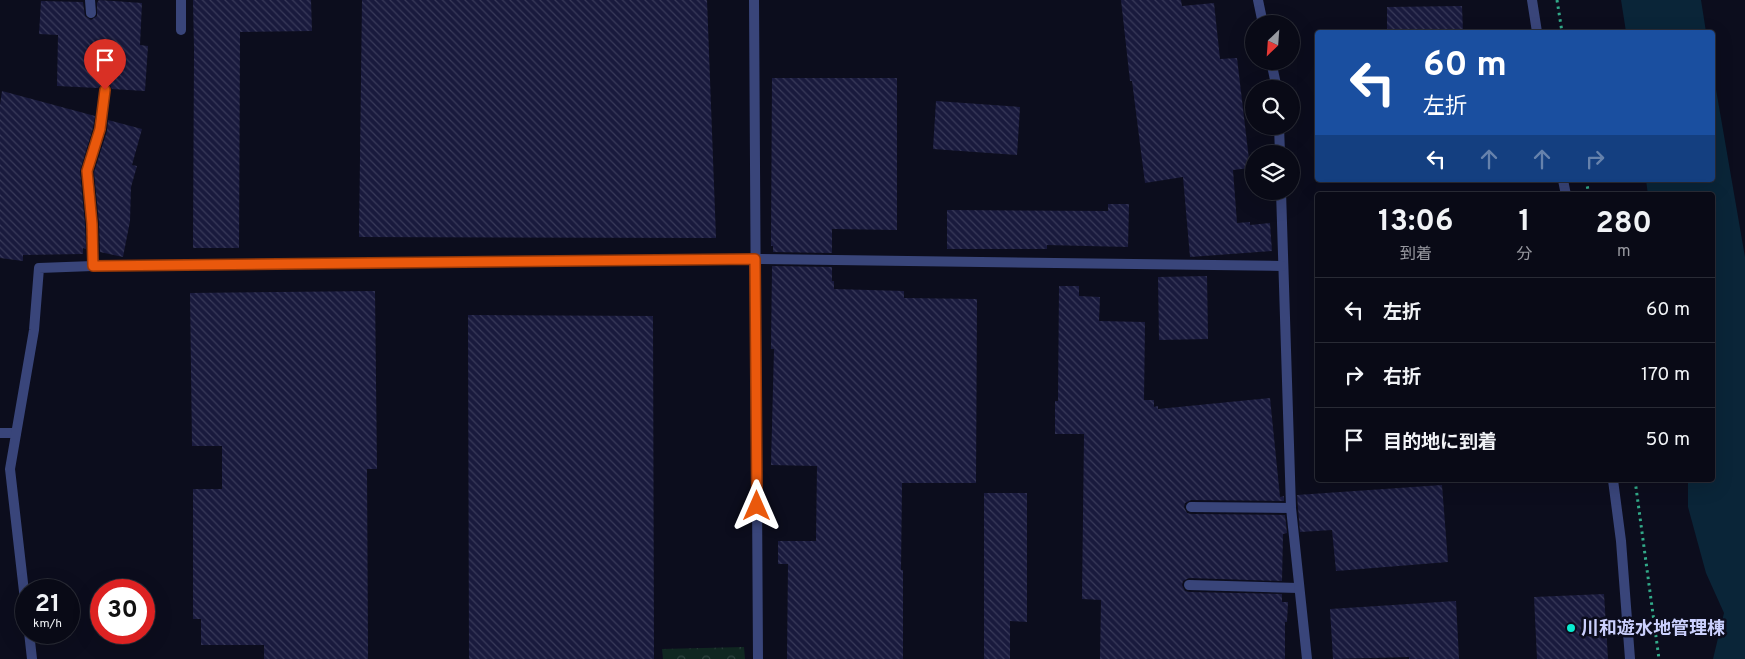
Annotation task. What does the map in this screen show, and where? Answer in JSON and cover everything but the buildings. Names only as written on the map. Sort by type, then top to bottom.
[{"type":"street","points":[[90,0],[91,13]]},
{"type":"street","points":[[181,0],[181,30]]},
{"type":"street","points":[[754,0],[758,659]]},
{"type":"street","points":[[1258,0],[1261,15]]},
{"type":"street","points":[[1532,0],[1537,30]]},
{"type":"street","points":[[93,266],[92,224],[87,171],[100,129],[105,90]]},
{"type":"street","points":[[1281,200],[1291,508],[1307,659]]},
{"type":"street","points":[[23,579],[10,469],[34,330],[39,268],[755,259],[1282,266]]},
{"type":"street","points":[[0,433],[16,433]]},
{"type":"street","points":[[1612,482],[1621,541],[1630,659]]},
{"type":"street","points":[[1191,507],[1291,508]]},
{"type":"street","points":[[1190,584],[1299,588]]},
{"type":"street","points":[[30,644],[32,659]]},
{"type":"path","points":[[1557,0],[1562,30]]},
{"type":"path","points":[[1635,482],[1659,659]]},
{"type":"green space","points":[[744,647],[745,659],[663,659],[662,649]]},
{"type":"water","points":[[1621,0],[1701,0],[1706,30],[1626,30]]},
{"type":"water","points":[[1715,84],[1745,257],[1745,659],[1713,659],[1724,613],[1706,573],[1688,507],[1688,482],[1715,482],[1715,192],[1648,192],[1646,182],[1715,182]]},
{"type":"place","name":"川和遊水地管理棟","points":[[1571,628]]},
{"type":"route","points":[[105,90],[100,129],[87,171],[92,224],[93,266],[755,259],[757,506]]}]
